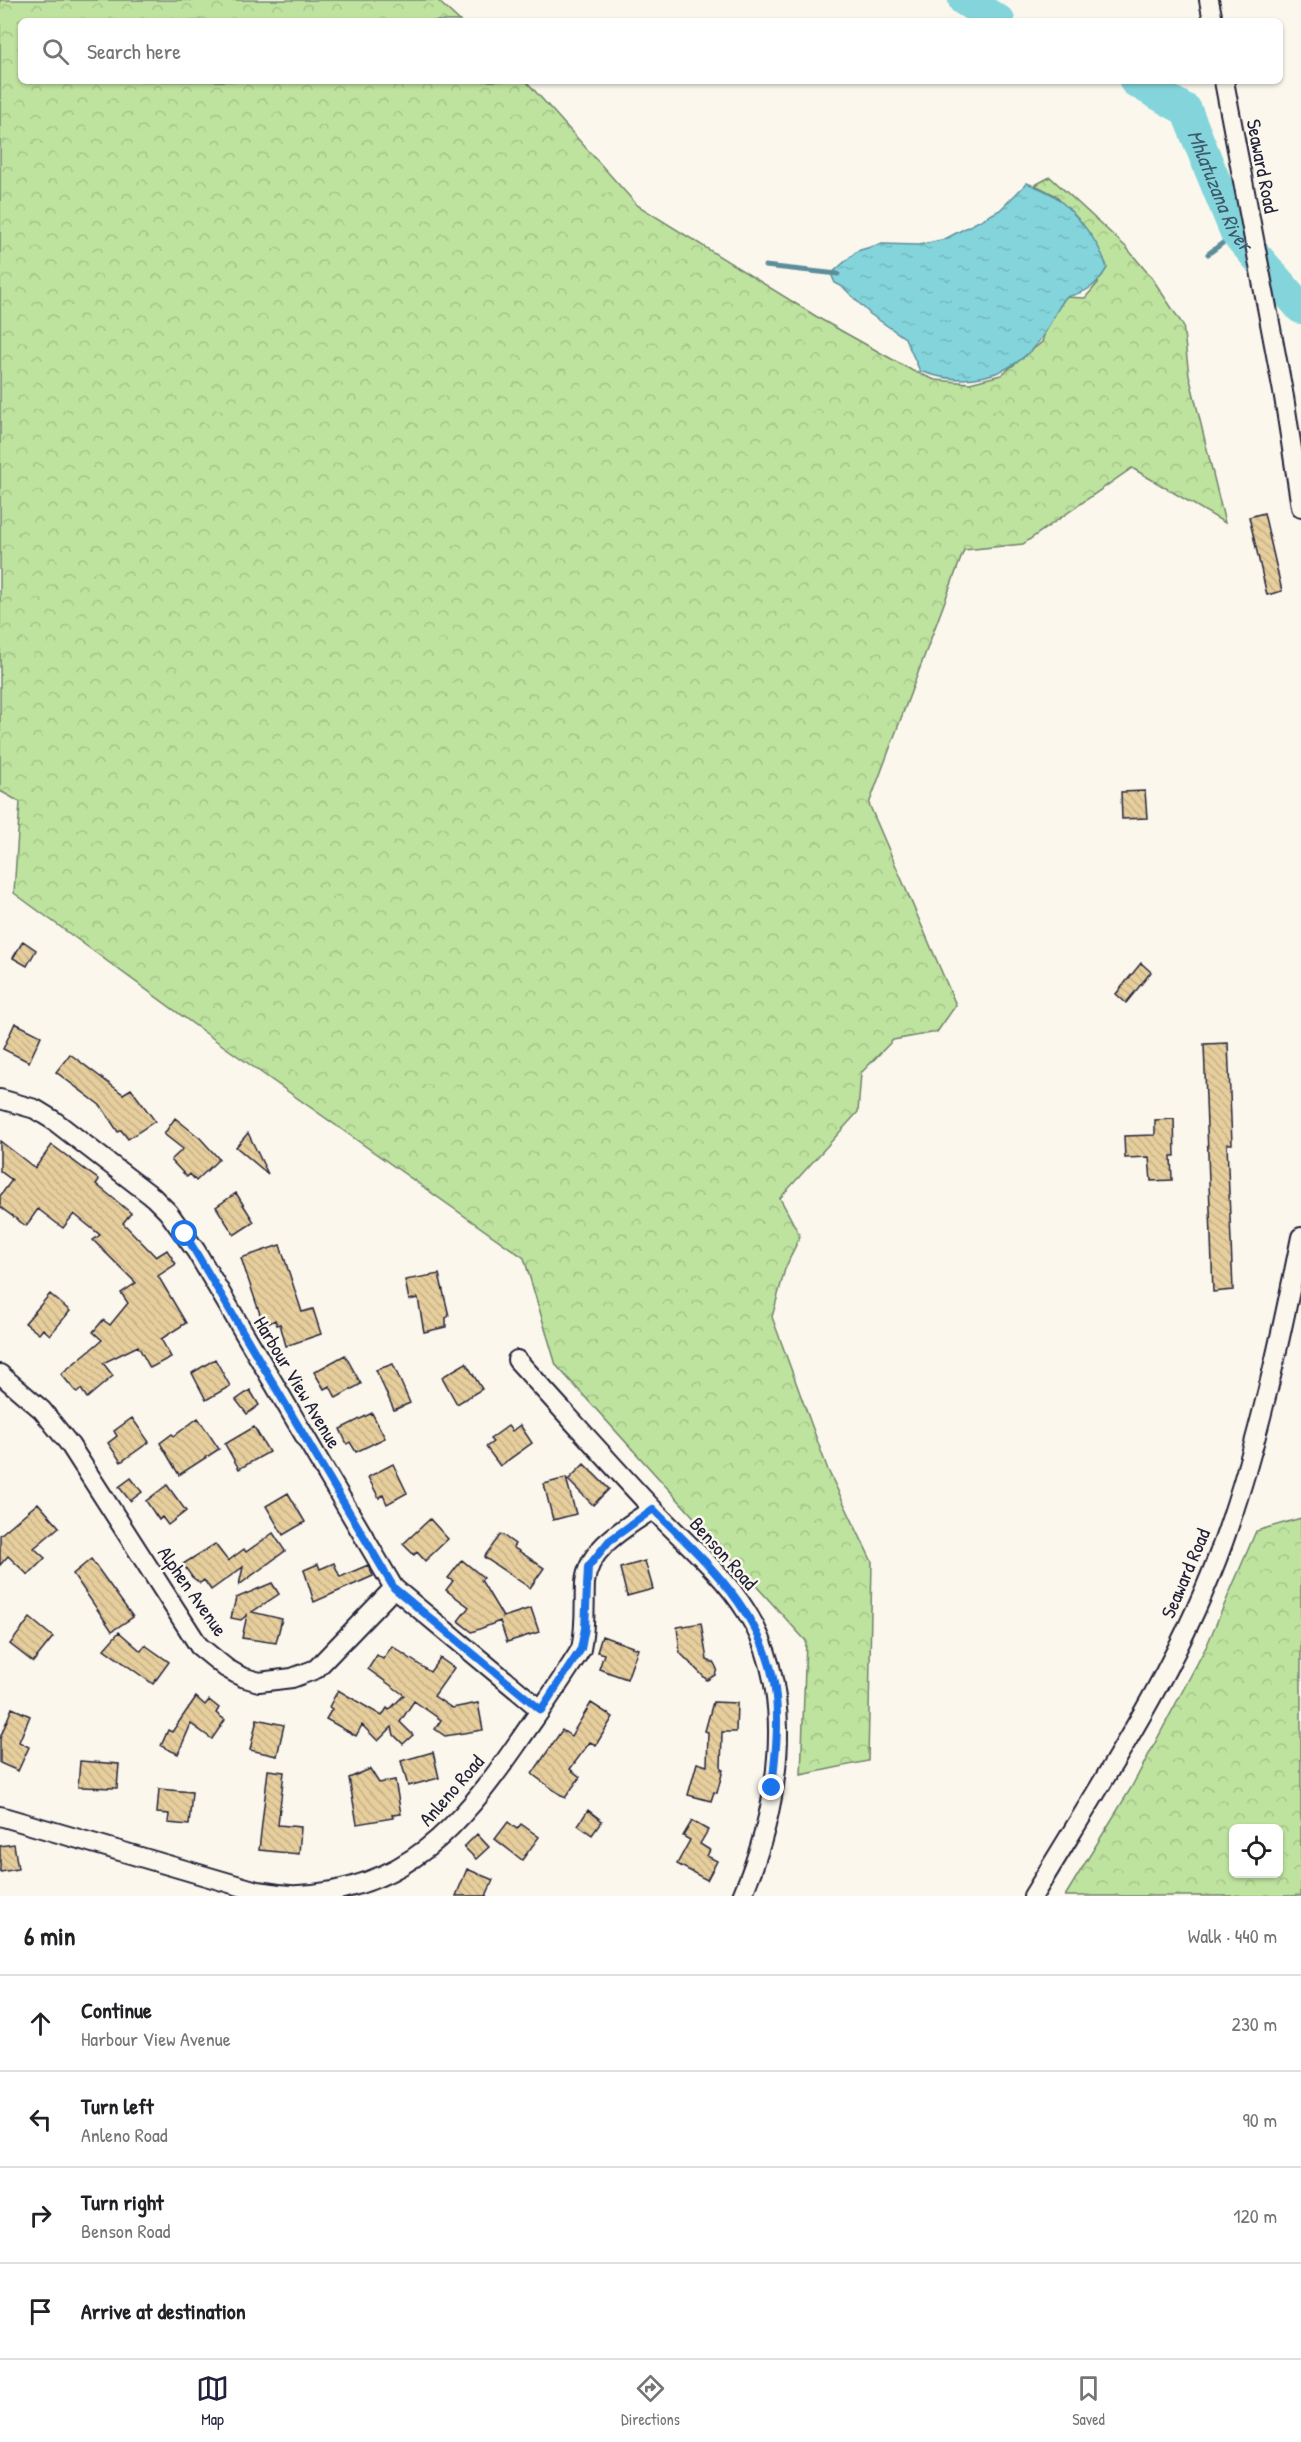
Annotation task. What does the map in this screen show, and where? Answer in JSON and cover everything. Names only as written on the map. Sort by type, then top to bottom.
[{"type":"street","points":[[1209,0],[1212,18]]},
{"type":"street","name":"Seaward Road","points":[[1225,84],[1284,398],[1301,507]]},
{"type":"street","name":"Harbour View Avenue","points":[[0,1099],[35,1109],[53,1120],[168,1212],[191,1243],[394,1588],[541,1710]]},
{"type":"street","name":"Seaward Road","points":[[1033,1896],[1148,1701],[1197,1606],[1224,1542],[1249,1456],[1289,1298],[1301,1237]]},
{"type":"street","name":"Benson Road","points":[[517,1360],[653,1509],[721,1577],[747,1612],[765,1651],[776,1695],[777,1735],[772,1788],[764,1833],[742,1896]]},
{"type":"street","name":"Alphen Avenue","points":[[0,1374],[42,1410],[70,1445],[199,1646],[226,1668],[259,1682],[292,1678],[316,1669],[394,1588]]},
{"type":"street","name":"Anleno Road","points":[[0,1816],[257,1891],[296,1895],[357,1886],[399,1867],[437,1842],[467,1812],[541,1710],[581,1649],[585,1628],[588,1567],[609,1541],[653,1509]]},
{"type":"green space","points":[[0,0],[437,0],[457,18],[18,18],[18,84],[529,84],[637,205],[822,320],[913,371],[935,380],[970,383],[1001,375],[1042,342],[1051,311],[1064,297],[1085,298],[1098,283],[1100,264],[1057,196],[1035,185],[1050,177],[1126,247],[1152,278],[1183,325],[1189,375],[1225,523],[1132,468],[1023,544],[964,550],[869,804],[956,1005],[937,1032],[893,1040],[861,1073],[858,1112],[780,1198],[800,1236],[785,1269],[772,1317],[828,1470],[872,1562],[868,1761],[801,1775],[806,1641],[556,1365],[524,1258],[215,1040],[14,893],[20,802],[0,791]]},
{"type":"green space","points":[[1301,1518],[1301,1896],[1065,1896],[1131,1788],[1207,1645],[1256,1531]]},
{"type":"water","points":[[1027,183],[1054,196],[1072,212],[1099,248],[1107,268],[1090,288],[1066,297],[1039,341],[1014,364],[985,376],[969,379],[936,376],[920,371],[905,338],[870,314],[843,287],[835,283],[831,274],[857,251],[881,244],[919,245],[945,239],[1000,210]]},
{"type":"building","points":[[1264,513],[1282,591],[1267,595],[1249,517]]},
{"type":"building","points":[[1145,791],[1147,818],[1122,819],[1121,792]]},
{"type":"building","points":[[23,941],[36,950],[27,966],[13,958]]},
{"type":"building","points":[[1141,963],[1151,972],[1126,1003],[1116,994]]},
{"type":"building","points":[[15,1023],[41,1036],[29,1062],[3,1049]]},
{"type":"building","points":[[1228,1043],[1232,1144],[1227,1144],[1233,1290],[1213,1292],[1204,1044]]},
{"type":"building","points":[[70,1054],[123,1094],[131,1089],[155,1121],[128,1139],[121,1130],[118,1132],[101,1106],[56,1072]]},
{"type":"building","points":[[175,1118],[200,1138],[219,1159],[196,1181],[190,1174],[187,1177],[171,1160],[183,1149],[164,1134]]},
{"type":"building","points":[[1174,1119],[1175,1156],[1171,1156],[1172,1180],[1151,1181],[1149,1157],[1125,1158],[1124,1136],[1155,1135],[1155,1120]]},
{"type":"building","points":[[248,1133],[268,1174],[236,1147]]},
{"type":"building","points":[[0,1141],[35,1168],[52,1145],[99,1180],[96,1184],[131,1213],[123,1223],[156,1257],[167,1250],[176,1264],[158,1276],[186,1323],[161,1339],[171,1357],[150,1368],[138,1346],[103,1363],[113,1376],[87,1398],[81,1389],[77,1393],[61,1374],[102,1340],[93,1332],[103,1320],[110,1325],[128,1303],[121,1293],[136,1283],[93,1240],[100,1235],[74,1214],[63,1228],[38,1209],[26,1226],[0,1207],[0,1196],[12,1180],[0,1171]]},
{"type":"building","points":[[236,1193],[254,1222],[234,1235],[216,1207]]},
{"type":"building","points":[[280,1245],[302,1312],[313,1309],[321,1334],[286,1346],[280,1324],[277,1325],[275,1320],[264,1326],[241,1258]]},
{"type":"building","points":[[439,1274],[449,1316],[446,1318],[446,1327],[424,1332],[418,1298],[409,1300],[405,1280]]},
{"type":"building","points":[[50,1294],[70,1311],[50,1335],[43,1329],[39,1334],[25,1323]]},
{"type":"building","points":[[345,1355],[361,1384],[336,1398],[330,1386],[324,1389],[314,1372]]},
{"type":"building","points":[[215,1359],[230,1386],[206,1400],[192,1373]]},
{"type":"building","points":[[466,1363],[482,1389],[457,1404],[442,1377]]},
{"type":"building","points":[[393,1364],[410,1403],[394,1410],[376,1370]]},
{"type":"building","points":[[250,1390],[259,1405],[247,1414],[236,1400]]},
{"type":"building","points":[[372,1413],[385,1438],[356,1452],[350,1442],[347,1444],[340,1429]]},
{"type":"building","points":[[132,1418],[149,1442],[121,1462],[108,1443],[117,1436],[114,1431]]},
{"type":"building","points":[[198,1418],[219,1449],[179,1475],[160,1443],[172,1434],[174,1436]]},
{"type":"building","points":[[520,1425],[532,1443],[500,1466],[486,1447],[493,1442],[490,1439],[508,1426],[512,1431]]},
{"type":"building","points":[[254,1427],[269,1452],[239,1469],[225,1444]]},
{"type":"building","points":[[393,1464],[407,1493],[387,1504],[383,1495],[379,1498],[368,1477]]},
{"type":"building","points":[[584,1464],[609,1489],[593,1505],[568,1480]]},
{"type":"building","points":[[131,1478],[142,1492],[130,1501],[119,1487]]},
{"type":"building","points":[[566,1478],[576,1514],[553,1520],[544,1484]]},
{"type":"building","points":[[167,1485],[186,1511],[168,1525],[162,1517],[159,1520],[146,1501]]},
{"type":"building","points":[[288,1493],[305,1522],[283,1535],[266,1506]]},
{"type":"building","points":[[38,1503],[59,1527],[34,1548],[45,1558],[28,1575],[8,1556],[0,1565],[0,1535]]},
{"type":"building","points":[[430,1519],[448,1539],[425,1561],[417,1552],[414,1555],[403,1544]]},
{"type":"building","points":[[273,1533],[285,1551],[239,1585],[243,1567],[211,1590],[204,1580],[200,1583],[192,1577],[183,1564],[215,1544],[228,1561],[244,1549],[246,1552]]},
{"type":"building","points":[[501,1534],[515,1544],[513,1547],[544,1568],[530,1588],[484,1557]]},
{"type":"building","points":[[91,1559],[133,1617],[112,1631],[73,1574]]},
{"type":"building","points":[[462,1560],[484,1578],[481,1580],[503,1617],[531,1608],[539,1632],[507,1642],[500,1621],[472,1632],[458,1621],[469,1607],[446,1590],[453,1581],[448,1578]]},
{"type":"building","points":[[645,1561],[653,1589],[627,1596],[620,1568]]},
{"type":"building","points":[[334,1563],[340,1577],[368,1565],[373,1576],[314,1602],[304,1570],[318,1564],[320,1569]]},
{"type":"building","points":[[272,1583],[279,1594],[252,1612],[282,1619],[276,1643],[242,1638],[247,1615],[241,1620],[231,1618],[236,1598]]},
{"type":"building","points":[[30,1618],[53,1637],[33,1662],[10,1644]]},
{"type":"building","points":[[701,1623],[707,1660],[714,1663],[717,1669],[715,1675],[707,1680],[680,1653],[677,1627]]},
{"type":"building","points":[[119,1632],[141,1651],[145,1645],[169,1662],[153,1684],[104,1649]]},
{"type":"building","points":[[602,1636],[638,1649],[627,1679],[599,1669],[604,1654],[597,1652]]},
{"type":"building","points":[[392,1646],[430,1672],[440,1658],[454,1668],[434,1696],[452,1708],[478,1703],[483,1730],[445,1736],[435,1729],[441,1720],[414,1701],[400,1722],[413,1735],[403,1744],[394,1735],[392,1727],[378,1741],[362,1725],[356,1736],[326,1719],[332,1709],[329,1707],[338,1690],[382,1716],[387,1708],[389,1710],[404,1695],[368,1669],[377,1655],[383,1659]]},
{"type":"building","points":[[196,1697],[205,1705],[209,1700],[219,1708],[216,1713],[225,1720],[212,1739],[191,1724],[178,1754],[161,1746],[168,1730],[172,1732]]},
{"type":"building","points":[[713,1702],[737,1703],[736,1732],[722,1732],[721,1770],[723,1770],[717,1793],[714,1792],[711,1801],[688,1795],[697,1763],[707,1766],[708,1732],[705,1731]]},
{"type":"building","points":[[591,1703],[613,1717],[596,1745],[590,1742],[570,1769],[580,1777],[565,1798],[532,1774],[562,1730],[571,1736]]},
{"type":"building","points":[[12,1708],[30,1716],[19,1742],[29,1747],[18,1771],[0,1763],[0,1738]]},
{"type":"building","points":[[257,1719],[284,1725],[277,1756],[250,1750]]},
{"type":"building","points":[[433,1752],[439,1778],[408,1786],[401,1761]]},
{"type":"building","points":[[80,1761],[119,1764],[117,1788],[78,1787]]},
{"type":"building","points":[[370,1769],[379,1783],[395,1780],[401,1814],[392,1815],[393,1818],[357,1824],[349,1778]]},
{"type":"building","points":[[268,1770],[284,1772],[278,1825],[301,1827],[299,1854],[259,1850]]},
{"type":"building","points":[[159,1789],[192,1792],[189,1825],[168,1823],[169,1814],[157,1813]]},
{"type":"building","points":[[588,1810],[602,1821],[592,1835],[578,1825]]},
{"type":"building","points":[[692,1821],[708,1830],[700,1844],[710,1850],[707,1856],[717,1861],[707,1880],[677,1864],[690,1840],[683,1836]]},
{"type":"building","points":[[508,1822],[517,1829],[521,1824],[539,1837],[522,1860],[495,1839]]},
{"type":"building","points":[[477,1834],[489,1847],[476,1859],[464,1847]]},
{"type":"building","points":[[14,1844],[18,1869],[0,1872],[0,1846]]},
{"type":"building","points":[[467,1869],[493,1880],[486,1896],[456,1896]]},
{"type":"waterway","name":"Mhlatuzana River","points":[[964,0],[994,18]]},
{"type":"waterway","name":"Mhlatuzana River","points":[[1140,84],[1186,110],[1236,233],[1301,308]]},
{"type":"waterway","points":[[1208,254],[1236,233]]},
{"type":"waterway","points":[[765,266],[838,274]]},
{"type":"route","points":[[185,1234],[394,1588],[541,1710],[581,1649],[585,1628],[585,1582],[588,1567],[609,1541],[653,1509],[721,1577],[747,1612],[765,1651],[776,1695],[777,1735],[772,1788]]}]
